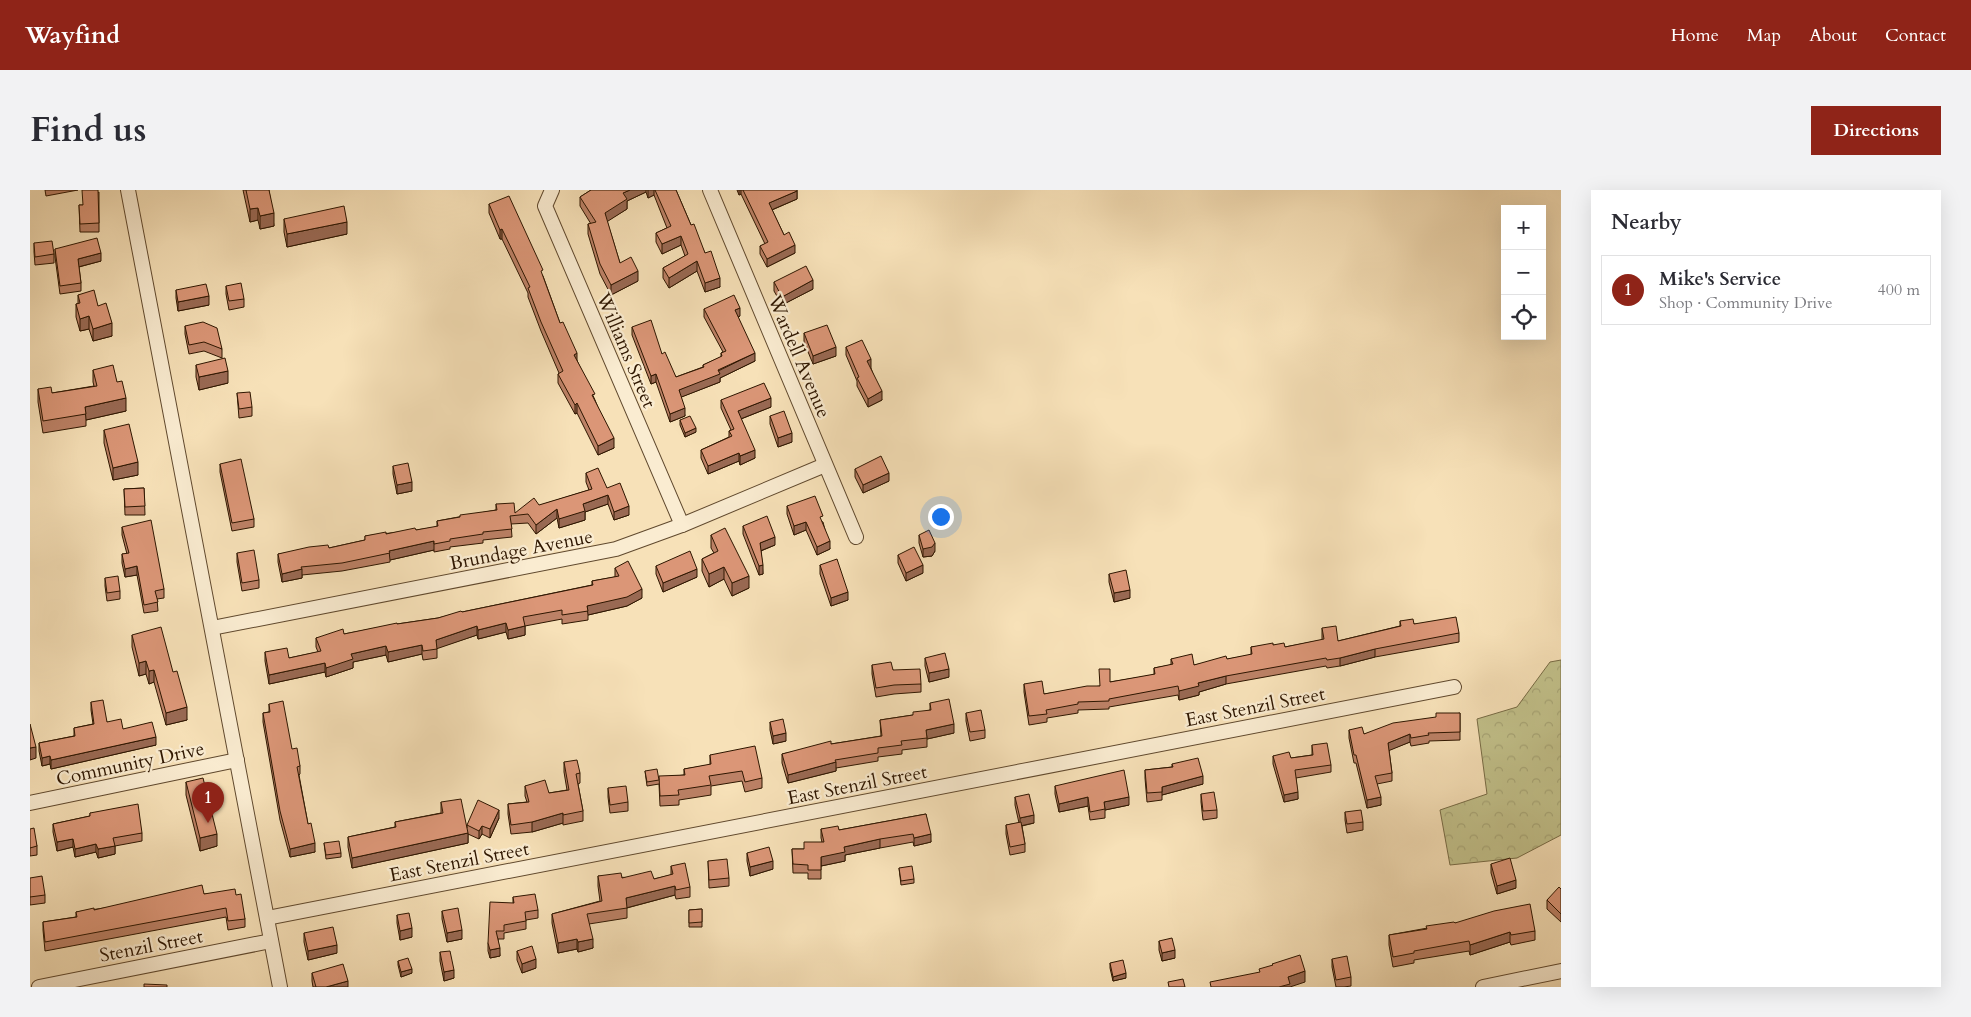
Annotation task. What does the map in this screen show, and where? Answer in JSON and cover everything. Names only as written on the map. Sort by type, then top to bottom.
[{"type":"street","points":[[128,190],[280,987]]},
{"type":"street","name":"Williams Street","points":[[552,190],[545,206],[682,525]]},
{"type":"street","name":"Wardell Avenue","points":[[710,190],[856,537]]},
{"type":"street","name":"Brundage Avenue","points":[[212,628],[616,549],[682,525],[825,466]]},
{"type":"street","name":"East Stenzil Street","points":[[267,918],[1454,687]]},
{"type":"street","name":"Community Drive","points":[[30,803],[237,760]]},
{"type":"street","name":"Stenzil Street","points":[[38,987],[271,941]]},
{"type":"street","points":[[1483,987],[1561,971]]},
{"type":"green space","points":[[1561,660],[1561,835],[1517,858],[1450,865],[1440,810],[1487,794],[1477,719],[1517,707],[1550,662]]},
{"type":"building","points":[[82,190],[98,190],[99,223],[80,224],[79,205],[83,205]]},
{"type":"building","points":[[246,190],[269,190],[274,213],[260,216],[258,208],[250,209]]},
{"type":"building","points":[[591,190],[630,190],[623,193],[627,199],[605,213],[620,263],[631,257],[638,271],[611,285],[600,264],[588,224],[596,222],[580,197]]},
{"type":"building","points":[[655,190],[676,190],[691,225],[694,224],[705,253],[711,251],[720,278],[705,283],[697,261],[669,278],[663,268],[688,254],[681,236],[662,244],[656,233],[671,226]]},
{"type":"building","points":[[743,190],[797,190],[769,203],[784,235],[789,232],[795,245],[767,259],[760,246],[768,242]]},
{"type":"building","points":[[509,196],[543,270],[541,271],[560,323],[563,322],[577,353],[574,355],[595,394],[592,395],[614,438],[598,446],[577,403],[575,405],[558,374],[563,371],[541,322],[528,288],[530,287],[502,229],[500,230],[489,204]]},
{"type":"building","points":[[344,206],[347,222],[287,234],[284,219]]},
{"type":"building","points":[[97,238],[101,253],[78,259],[81,283],[60,286],[55,249]]},
{"type":"building","points":[[52,241],[54,254],[35,257],[34,243]]},
{"type":"building","points":[[806,266],[813,280],[782,297],[774,282]]},
{"type":"building","points":[[241,283],[244,299],[229,301],[226,286]]},
{"type":"building","points":[[206,284],[209,296],[178,302],[176,290]]},
{"type":"building","points":[[94,290],[98,306],[106,303],[112,323],[93,329],[89,316],[80,319],[76,304],[80,303],[78,295]]},
{"type":"building","points":[[734,295],[740,308],[735,310],[755,353],[718,370],[720,374],[679,390],[685,408],[670,414],[656,374],[651,376],[632,327],[651,320],[662,354],[665,352],[676,377],[704,367],[703,365],[722,356],[721,353],[726,351],[704,309]]},
{"type":"building","points":[[203,322],[217,328],[222,349],[204,342],[189,345],[185,326]]},
{"type":"building","points":[[827,325],[836,347],[813,356],[804,333]]},
{"type":"building","points":[[862,340],[871,359],[867,361],[882,391],[868,399],[857,378],[859,377],[846,347]]},
{"type":"building","points":[[225,358],[228,371],[199,377],[196,365]]},
{"type":"building","points":[[113,365],[117,382],[122,381],[126,398],[85,407],[86,414],[43,421],[38,389],[51,387],[52,393],[97,386],[93,370]]},
{"type":"building","points":[[764,383],[771,398],[738,411],[755,450],[740,456],[739,453],[708,466],[701,450],[732,436],[729,431],[734,429],[721,400]]},
{"type":"building","points":[[250,392],[252,407],[239,409],[237,393]]},
{"type":"building","points":[[784,411],[792,433],[778,438],[770,416]]},
{"type":"building","points":[[690,416],[696,428],[685,433],[680,420]]},
{"type":"building","points":[[129,424],[138,462],[113,468],[104,430]]},
{"type":"building","points":[[881,456],[889,473],[863,485],[855,469]]},
{"type":"building","points":[[241,459],[254,519],[232,523],[220,464]]},
{"type":"building","points":[[408,463],[412,482],[397,485],[393,466]]},
{"type":"building","points":[[598,468],[607,488],[620,483],[629,506],[614,512],[608,495],[583,504],[585,511],[559,519],[557,509],[536,525],[528,514],[510,516],[512,529],[483,532],[483,534],[450,539],[450,541],[434,544],[434,541],[342,563],[301,567],[302,569],[282,574],[278,554],[309,547],[328,545],[329,548],[365,540],[365,536],[386,532],[386,534],[415,528],[416,530],[438,526],[437,521],[460,517],[460,515],[497,510],[496,504],[514,503],[515,513],[534,498],[539,505],[592,489],[586,473]]},
{"type":"building","points":[[144,488],[145,506],[125,507],[124,489]]},
{"type":"building","points":[[815,496],[823,516],[820,517],[830,541],[817,547],[806,522],[794,526],[787,506]]},
{"type":"building","points":[[767,516],[775,537],[760,543],[763,565],[759,566],[743,526]]},
{"type":"building","points":[[151,520],[164,589],[155,591],[158,602],[144,605],[137,566],[125,569],[122,554],[129,553],[122,527]]},
{"type":"building","points":[[725,528],[749,576],[732,583],[724,567],[709,574],[702,559],[718,551],[711,535]]},
{"type":"building","points":[[929,530],[935,543],[932,547],[923,549],[919,535]]},
{"type":"building","points":[[914,547],[923,565],[906,573],[898,555]]},
{"type":"building","points":[[254,550],[259,580],[242,583],[237,553]]},
{"type":"building","points":[[690,551],[697,569],[663,583],[656,566]]},
{"type":"building","points":[[837,559],[848,592],[831,598],[820,565]]},
{"type":"building","points":[[628,561],[642,589],[627,597],[587,606],[588,611],[562,615],[562,610],[523,617],[525,626],[508,630],[506,623],[478,630],[477,626],[436,640],[437,649],[423,651],[422,645],[388,652],[386,646],[351,654],[353,659],[326,668],[325,663],[269,675],[265,652],[287,648],[289,658],[321,651],[316,638],[343,629],[344,634],[397,623],[438,618],[461,611],[593,585],[592,581],[619,576],[615,568]]},
{"type":"building","points":[[1126,570],[1130,590],[1114,593],[1109,574]]},
{"type":"building","points":[[118,576],[120,591],[107,593],[105,578]]},
{"type":"building","points":[[1456,617],[1459,633],[1375,649],[1340,658],[1327,660],[1326,658],[1226,676],[1198,683],[1199,686],[1179,691],[1178,686],[1109,699],[1109,701],[1078,702],[1078,704],[1046,710],[1047,714],[1029,716],[1024,684],[1042,681],[1044,694],[1087,686],[1100,686],[1099,669],[1110,669],[1110,682],[1155,674],[1154,668],[1173,664],[1171,659],[1192,654],[1194,665],[1226,656],[1227,659],[1252,654],[1251,647],[1284,643],[1285,647],[1324,639],[1322,628],[1336,626],[1338,641],[1401,626],[1400,621],[1413,619],[1414,624]]},
{"type":"building","points":[[161,627],[173,672],[177,671],[187,707],[166,713],[154,670],[149,671],[146,661],[139,663],[132,635]]},
{"type":"building","points":[[945,653],[949,669],[929,673],[925,658]]},
{"type":"building","points":[[891,662],[893,670],[920,669],[921,684],[876,688],[872,665]]},
{"type":"building","points":[[949,699],[954,724],[926,730],[927,738],[901,741],[902,745],[878,748],[878,753],[835,760],[836,762],[788,775],[782,754],[831,741],[831,744],[882,736],[880,720],[913,715],[913,712],[931,710],[930,703]]},
{"type":"building","points":[[103,700],[107,722],[121,719],[123,729],[152,722],[156,737],[51,760],[50,756],[42,758],[39,743],[75,736],[74,728],[94,724],[91,702]]},
{"type":"building","points":[[283,701],[292,749],[297,748],[300,766],[297,767],[308,824],[311,823],[315,843],[290,849],[280,811],[263,713],[270,712],[269,704]]},
{"type":"building","points":[[981,710],[985,730],[970,732],[966,713]]},
{"type":"building","points":[[1436,713],[1460,713],[1460,732],[1428,733],[1429,735],[1411,738],[1410,734],[1388,743],[1392,773],[1375,776],[1381,797],[1367,800],[1349,730],[1362,727],[1364,734],[1393,723],[1436,717]]},
{"type":"building","points":[[783,719],[786,733],[773,736],[770,722]]},
{"type":"building","points":[[30,724],[36,747],[30,748]]},
{"type":"building","points":[[1327,743],[1331,765],[1295,770],[1298,792],[1284,795],[1273,756],[1289,752],[1291,758],[1313,755],[1312,745]]},
{"type":"building","points":[[755,746],[762,778],[745,782],[742,771],[709,776],[711,785],[678,790],[679,795],[660,796],[659,776],[685,775],[684,769],[711,764],[710,755]]},
{"type":"building","points":[[1198,758],[1203,776],[1162,787],[1162,792],[1147,793],[1145,770],[1173,767],[1172,764]]},
{"type":"building","points":[[577,760],[580,773],[576,774],[583,811],[563,815],[563,813],[532,822],[511,825],[508,804],[529,802],[525,786],[545,780],[549,793],[569,790],[564,762]]},
{"type":"building","points":[[657,769],[659,780],[647,782],[645,771]]},
{"type":"building","points":[[1124,770],[1129,797],[1104,802],[1105,809],[1090,812],[1088,797],[1059,804],[1055,786]]},
{"type":"building","points":[[203,778],[217,834],[200,838],[186,782]]},
{"type":"building","points":[[626,786],[628,802],[610,805],[608,788]]},
{"type":"building","points":[[1214,792],[1217,810],[1203,811],[1201,794]]},
{"type":"building","points":[[1029,794],[1034,815],[1020,818],[1015,797]]},
{"type":"building","points":[[461,799],[468,833],[352,858],[348,837],[396,827],[395,822],[443,813],[441,802]]},
{"type":"building","points":[[478,800],[499,810],[490,829],[482,826],[479,831],[467,825]]},
{"type":"building","points":[[138,804],[142,833],[113,838],[115,846],[98,849],[96,844],[75,849],[73,839],[57,842],[53,824],[90,816],[90,813]]},
{"type":"building","points":[[1361,810],[1363,822],[1347,824],[1345,812]]},
{"type":"building","points":[[926,814],[931,834],[914,838],[913,834],[844,847],[845,852],[821,857],[821,870],[808,870],[808,865],[793,864],[792,849],[804,849],[804,842],[824,842],[821,829],[838,826],[839,830]]},
{"type":"building","points":[[1021,822],[1025,844],[1010,847],[1006,825]]},
{"type":"building","points":[[34,828],[37,846],[30,848],[30,829]]},
{"type":"building","points":[[339,841],[341,853],[326,855],[324,843]]},
{"type":"building","points":[[769,847],[773,861],[750,867],[747,853]]},
{"type":"building","points":[[1510,858],[1516,880],[1497,886],[1491,864]]},
{"type":"building","points":[[727,859],[729,878],[709,880],[708,861]]},
{"type":"building","points":[[685,863],[690,887],[676,890],[675,886],[626,898],[627,908],[587,914],[593,939],[578,942],[577,939],[558,943],[552,914],[602,901],[598,876],[621,873],[622,878],[651,871],[654,879],[673,874],[671,866]]},
{"type":"building","points":[[912,866],[914,879],[901,881],[899,868]]},
{"type":"building","points":[[42,876],[45,895],[30,897],[30,878]]},
{"type":"building","points":[[202,885],[204,894],[235,889],[236,895],[241,894],[245,919],[228,921],[226,908],[45,942],[43,922],[77,917],[76,912],[94,908],[94,910]]},
{"type":"building","points":[[1559,887],[1561,889],[1561,914],[1547,900]]},
{"type":"building","points":[[535,894],[538,910],[525,912],[526,921],[504,925],[504,931],[496,931],[500,948],[490,950],[488,943],[490,902],[514,903],[513,897]]},
{"type":"building","points":[[1530,904],[1535,931],[1511,935],[1510,932],[1470,945],[1469,941],[1414,951],[1414,953],[1393,957],[1389,935],[1427,929],[1426,926],[1455,923],[1494,911]]},
{"type":"building","points":[[458,908],[462,930],[447,933],[442,911]]},
{"type":"building","points":[[702,909],[702,922],[689,923],[689,910]]},
{"type":"building","points":[[409,913],[412,928],[400,931],[397,915]]},
{"type":"building","points":[[333,927],[337,945],[308,951],[304,933]]},
{"type":"building","points":[[1172,938],[1175,950],[1162,953],[1159,941]]},
{"type":"building","points":[[532,946],[536,959],[522,964],[517,951]]},
{"type":"building","points":[[450,951],[454,970],[444,972],[440,952]]},
{"type":"building","points":[[1300,955],[1305,971],[1288,977],[1290,984],[1279,987],[1211,987],[1210,982],[1260,972],[1259,969]]},
{"type":"building","points":[[1347,956],[1351,977],[1336,980],[1332,959]]},
{"type":"building","points":[[408,958],[412,969],[401,972],[398,961]]},
{"type":"building","points":[[1123,960],[1126,973],[1113,977],[1110,963]]},
{"type":"building","points":[[343,964],[348,981],[326,987],[316,987],[312,973]]},
{"type":"building","points":[[1183,979],[1185,987],[1169,987],[1168,982]]},
{"type":"building","points":[[144,984],[167,985],[167,987],[144,987]]},
{"type":"place","name":"Mike's Service","points":[[208,823]]}]
